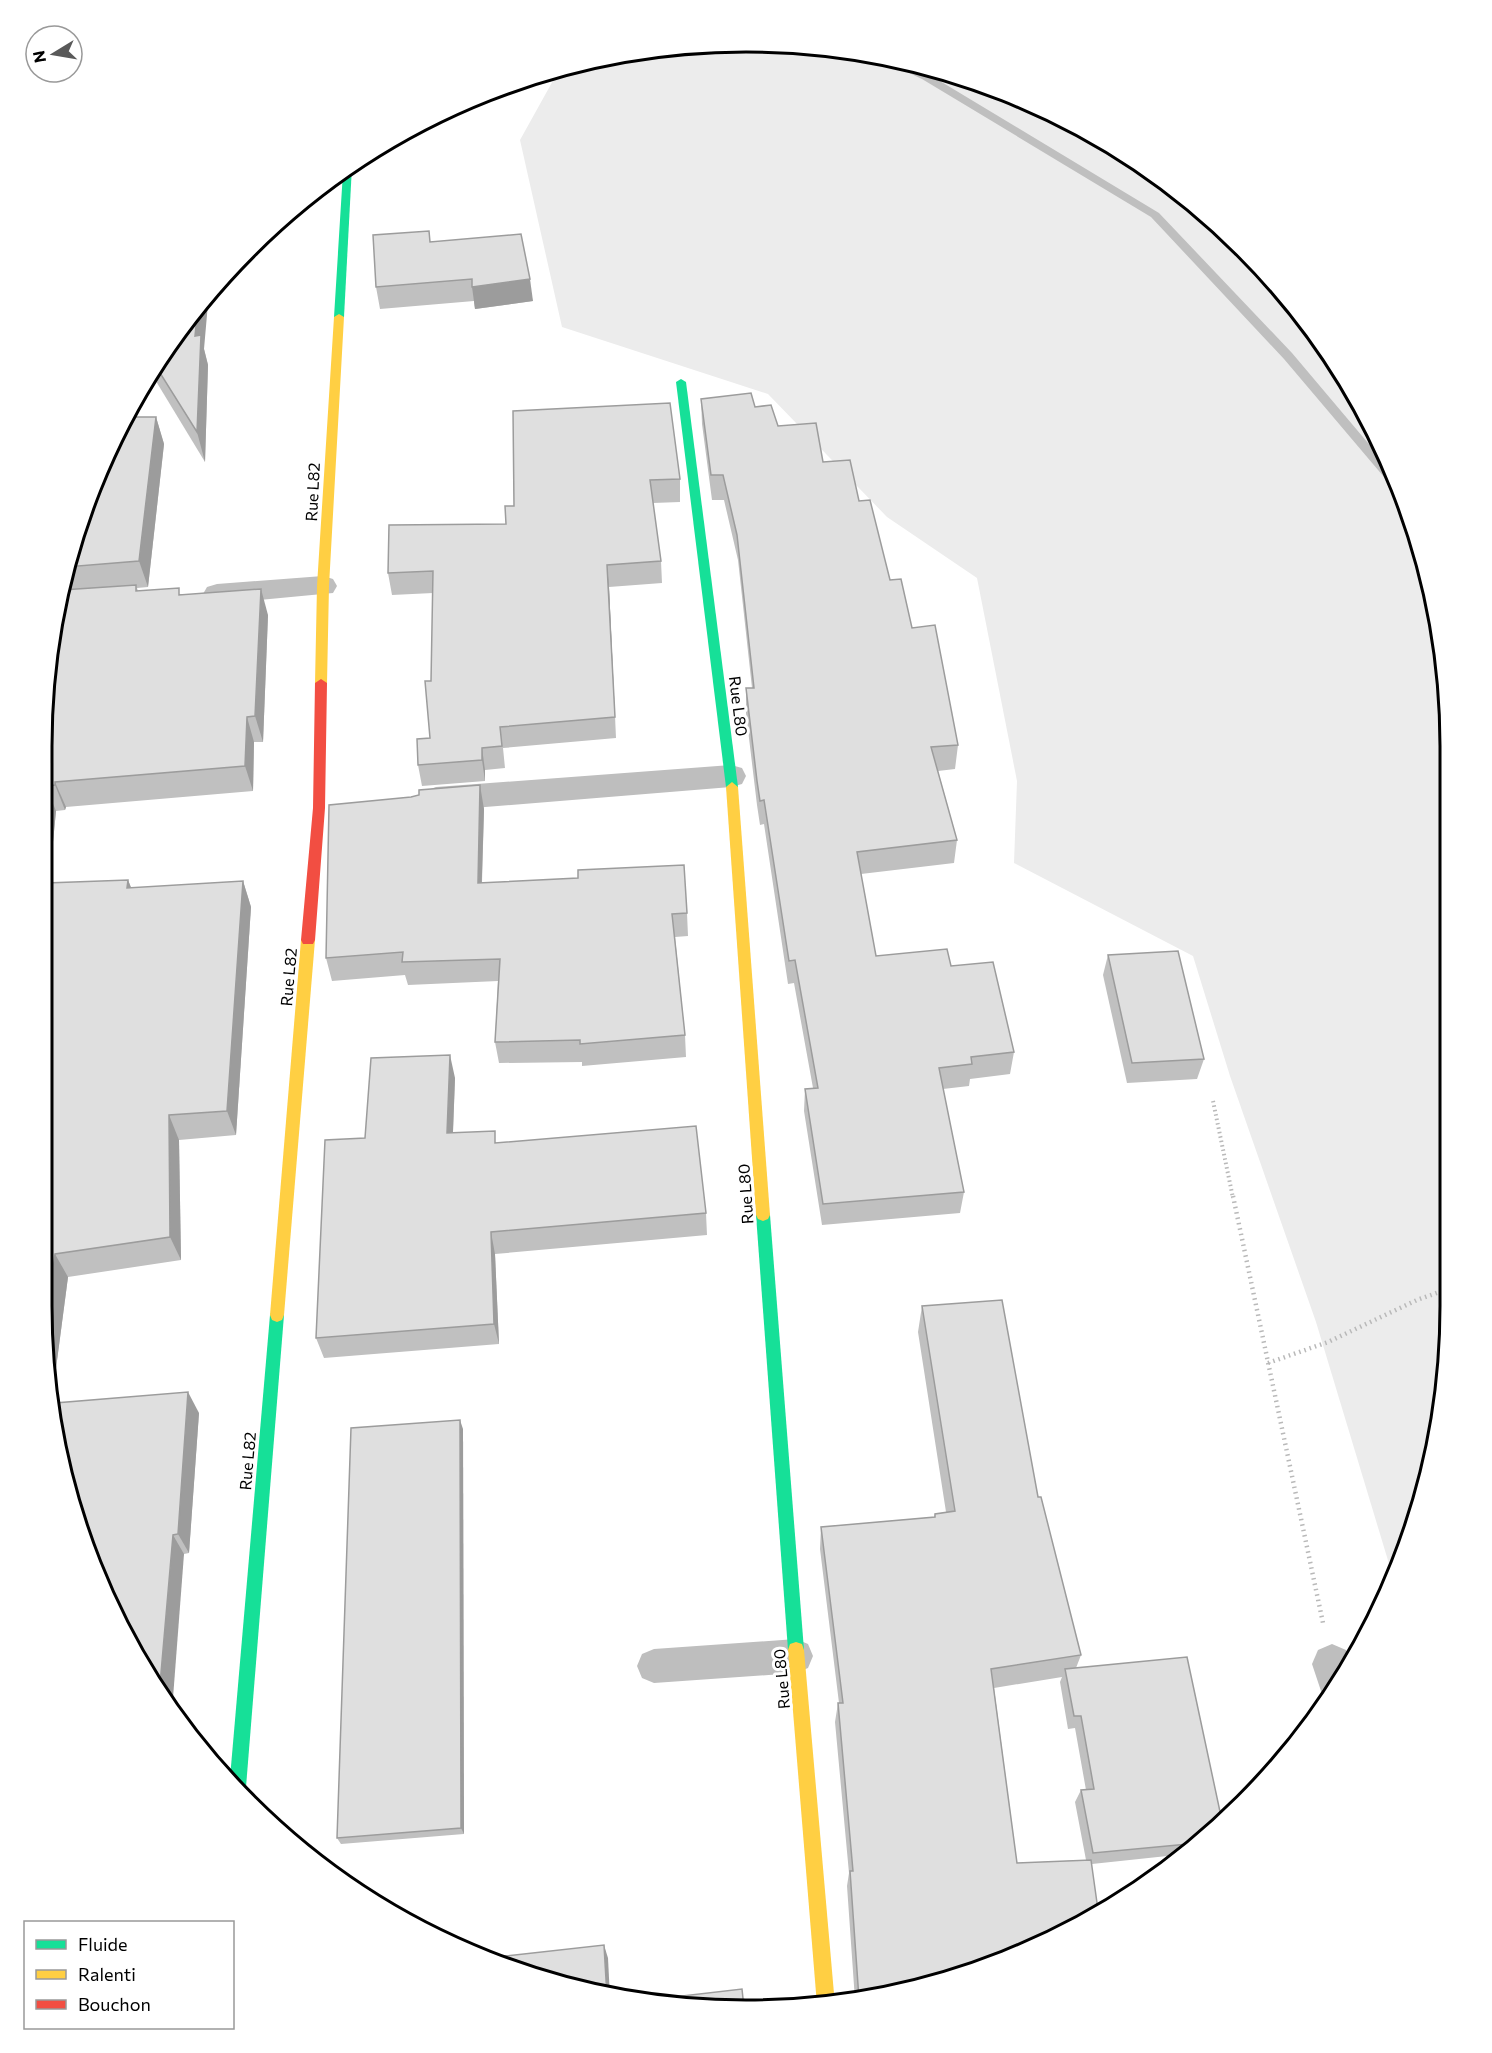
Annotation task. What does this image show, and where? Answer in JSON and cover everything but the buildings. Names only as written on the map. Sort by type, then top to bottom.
[{"type":"street","name":"Rue L82","points":[[239,1779],[330,807],[323,586],[347,179]]},
{"type":"street","name":"Rue L80","points":[[681,382],[731,776],[796,1656],[825,1996]]},
{"type":"street","points":[[186,596],[323,586]]},
{"type":"street","points":[[413,801],[731,776]]},
{"type":"lane","points":[[654,1666],[796,1656]]},
{"type":"path","points":[[1212,1101],[1334,1672]]},
{"type":"path","points":[[1268,1363],[1328,1342],[1417,1300],[1440,1292]]},
{"type":"shaded area","points":[[746,52],[837,58],[925,76],[969,89],[1011,105],[1093,145],[1168,196],[1236,256],[1267,289],[1323,361],[1347,399],[1387,481],[1416,567],[1434,655],[1440,746],[1440,1307],[1438,1352],[1434,1398],[1426,1442],[1403,1530],[1390,1565],[1316,1322],[1230,1076],[1193,956],[1014,863],[1017,781],[977,578],[887,517],[768,394],[562,327],[520,140],[553,80],[655,58]]},
{"type":"waterway","points":[[923,76],[1155,215],[1288,356],[1379,463]]},
{"type":"traffic: fast","points":[[339,317],[347,179]]},
{"type":"traffic: fast","points":[[681,382],[732,787]]},
{"type":"traffic: fast","points":[[763,1215],[796,1650]]},
{"type":"traffic: fast","points":[[239,1779],[277,1315]]},
{"type":"traffic: slow","points":[[321,683],[323,586],[339,317]]},
{"type":"traffic: slow","points":[[732,787],[763,1215]]},
{"type":"traffic: slow","points":[[277,1315],[308,940]]},
{"type":"traffic: slow","points":[[796,1650],[825,1996]]},
{"type":"traffic: jam","points":[[308,940],[319,808],[321,683]]}]
